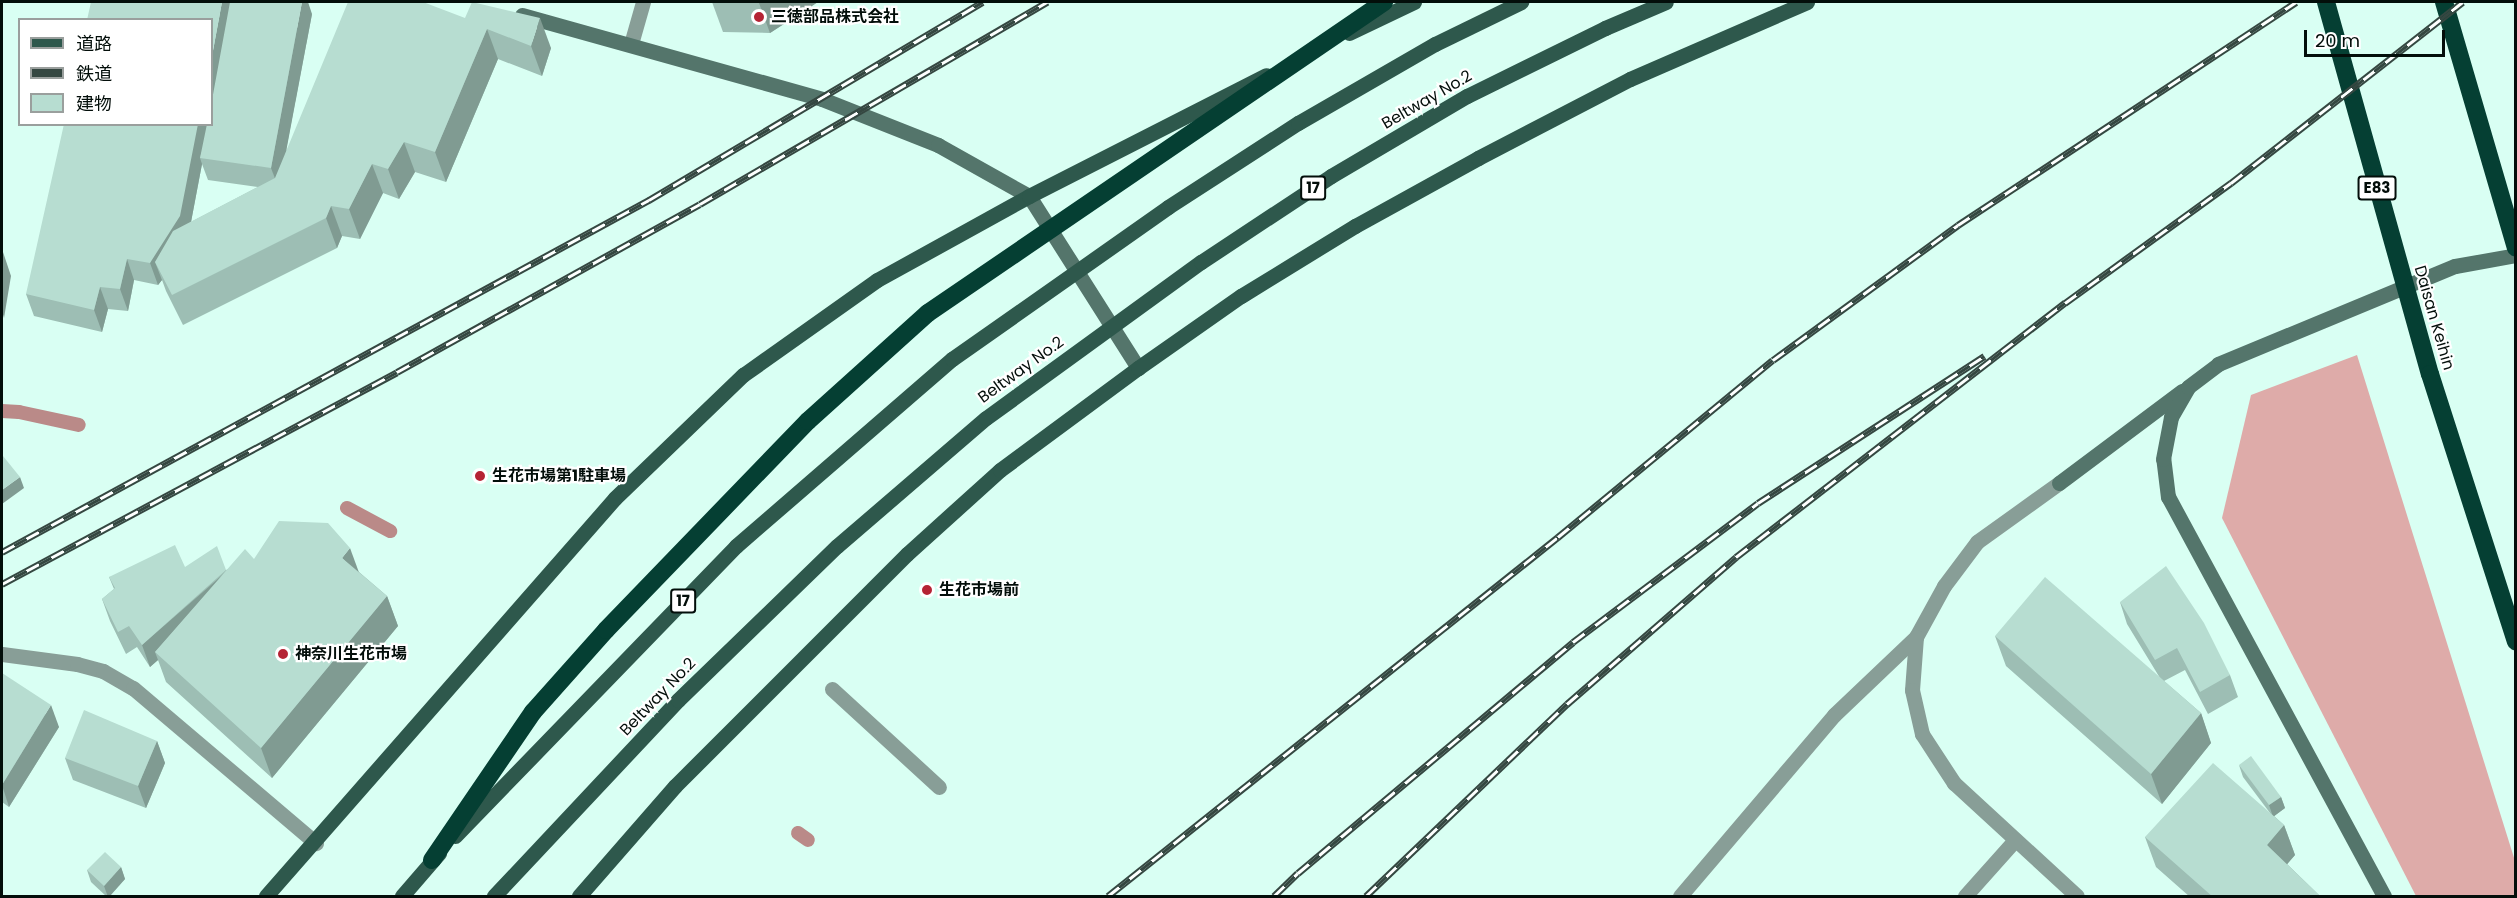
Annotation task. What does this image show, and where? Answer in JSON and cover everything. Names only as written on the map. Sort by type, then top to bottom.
[{"type":"highway","points":[[432,860],[533,712],[606,630],[808,421],[928,313],[1384,2]]},
{"type":"highway","name":"Daisan Keihin","points":[[2326,2],[2430,374],[2516,642]]},
{"type":"highway","points":[[2444,2],[2516,248]]},
{"type":"main road","points":[[266,897],[316,843],[430,706],[615,498],[743,375],[877,280],[1029,196],[1414,2]]},
{"type":"main road","name":"17","points":[[402,897],[432,860],[736,546],[952,359],[1168,207],[1298,123],[1435,44],[1521,2]]},
{"type":"main road","name":"Beltway No.2","points":[[494,897],[694,684],[837,546],[986,418],[1201,262],[1331,176],[1467,96],[1605,28],[1666,2]]},
{"type":"main road","points":[[579,897],[675,786],[907,554],[1000,470],[1138,368],[1250,290],[1355,226],[1478,158],[1630,79],[1807,2]]},
{"type":"main road","points":[[277,897],[316,843]]},
{"type":"street","points":[[631,44],[643,2]]},
{"type":"street","points":[[505,11],[631,44],[822,99],[938,145],[1029,196],[1138,368]]},
{"type":"street","points":[[1680,897],[1834,715],[1916,637],[1944,586],[1977,542],[2218,364],[2444,271],[2516,255]]},
{"type":"street","points":[[2188,387],[2171,417],[2163,459],[2168,497],[2384,897]]},
{"type":"street","points":[[1916,637],[1912,690],[1922,734],[1954,783],[2077,897]]},
{"type":"street","points":[[2,654],[77,664],[103,671],[132,688],[316,843]]},
{"type":"street","points":[[832,689],[939,787]]},
{"type":"street","points":[[1965,897],[2015,840]]},
{"type":"shaded area","points":[[2357,355],[2515,861],[2515,896],[2416,896],[2222,518],[2251,395]]},
{"type":"building","points":[[91,2],[222,2],[213,51],[213,18],[87,18]]},
{"type":"building","points":[[230,2],[302,2],[271,168],[200,158],[207,126],[213,126],[213,95]]},
{"type":"building","points":[[348,2],[423,2],[465,18],[472,2],[540,18],[531,46],[487,29],[435,152],[404,142],[388,169],[372,164],[349,209],[331,206],[326,218],[172,295],[155,262],[173,231],[275,178]]},
{"type":"building","points":[[712,2],[761,2],[759,3]]},
{"type":"building","points":[[64,126],[198,126],[180,216],[150,263],[127,259],[120,289],[100,287],[94,310],[26,294]]},
{"type":"building","points":[[3,456],[20,477],[2,490],[2,458]]},
{"type":"building","name":"神奈川生花市場","points":[[279,521],[328,523],[350,548],[342,558],[387,596],[261,748],[155,652],[245,549],[254,559]]},
{"type":"building","points":[[175,545],[185,567],[217,546],[226,570],[142,645],[129,626],[118,632],[102,599],[115,588],[109,577]]},
{"type":"building","points":[[2166,566],[2204,623],[2230,675],[2200,692],[2177,648],[2155,660],[2120,602]]},
{"type":"building","points":[[2045,577],[2201,713],[2151,774],[1995,636]]},
{"type":"building","points":[[2,673],[51,705],[2,785]]},
{"type":"building","points":[[84,710],[157,741],[138,786],[65,758]]},
{"type":"building","points":[[2251,756],[2281,797],[2269,805],[2239,765]]},
{"type":"building","points":[[2213,763],[2284,825],[2267,845],[2321,897],[2213,897],[2145,837]]},
{"type":"building","points":[[105,852],[121,867],[104,886],[87,870]]},
{"type":"waterway","points":[[2,411],[19,412],[79,425]]},
{"type":"waterway","points":[[347,508],[390,531]]},
{"type":"waterway","points":[[798,833],[808,840]]},
{"type":"railway","points":[[2,552],[649,200],[983,2]]},
{"type":"railway","points":[[2,584],[397,372],[700,204],[1047,2]]},
{"type":"railway","points":[[1108,896],[1558,537],[1773,360],[1958,225],[2296,2]]},
{"type":"railway","points":[[1366,896],[1567,704],[1736,557],[2065,303],[2231,183],[2463,2]]},
{"type":"railway","points":[[1274,896],[1298,873],[1573,642],[1758,503],[1984,356]]},
{"type":"place","name":"三徳部品株式会社","points":[[759,17]]},
{"type":"place","name":"生花市場第1駐車場","points":[[480,476]]},
{"type":"place","name":"生花市場前","points":[[927,590]]},
{"type":"place","name":"神奈川生花市場","points":[[283,654]]}]
